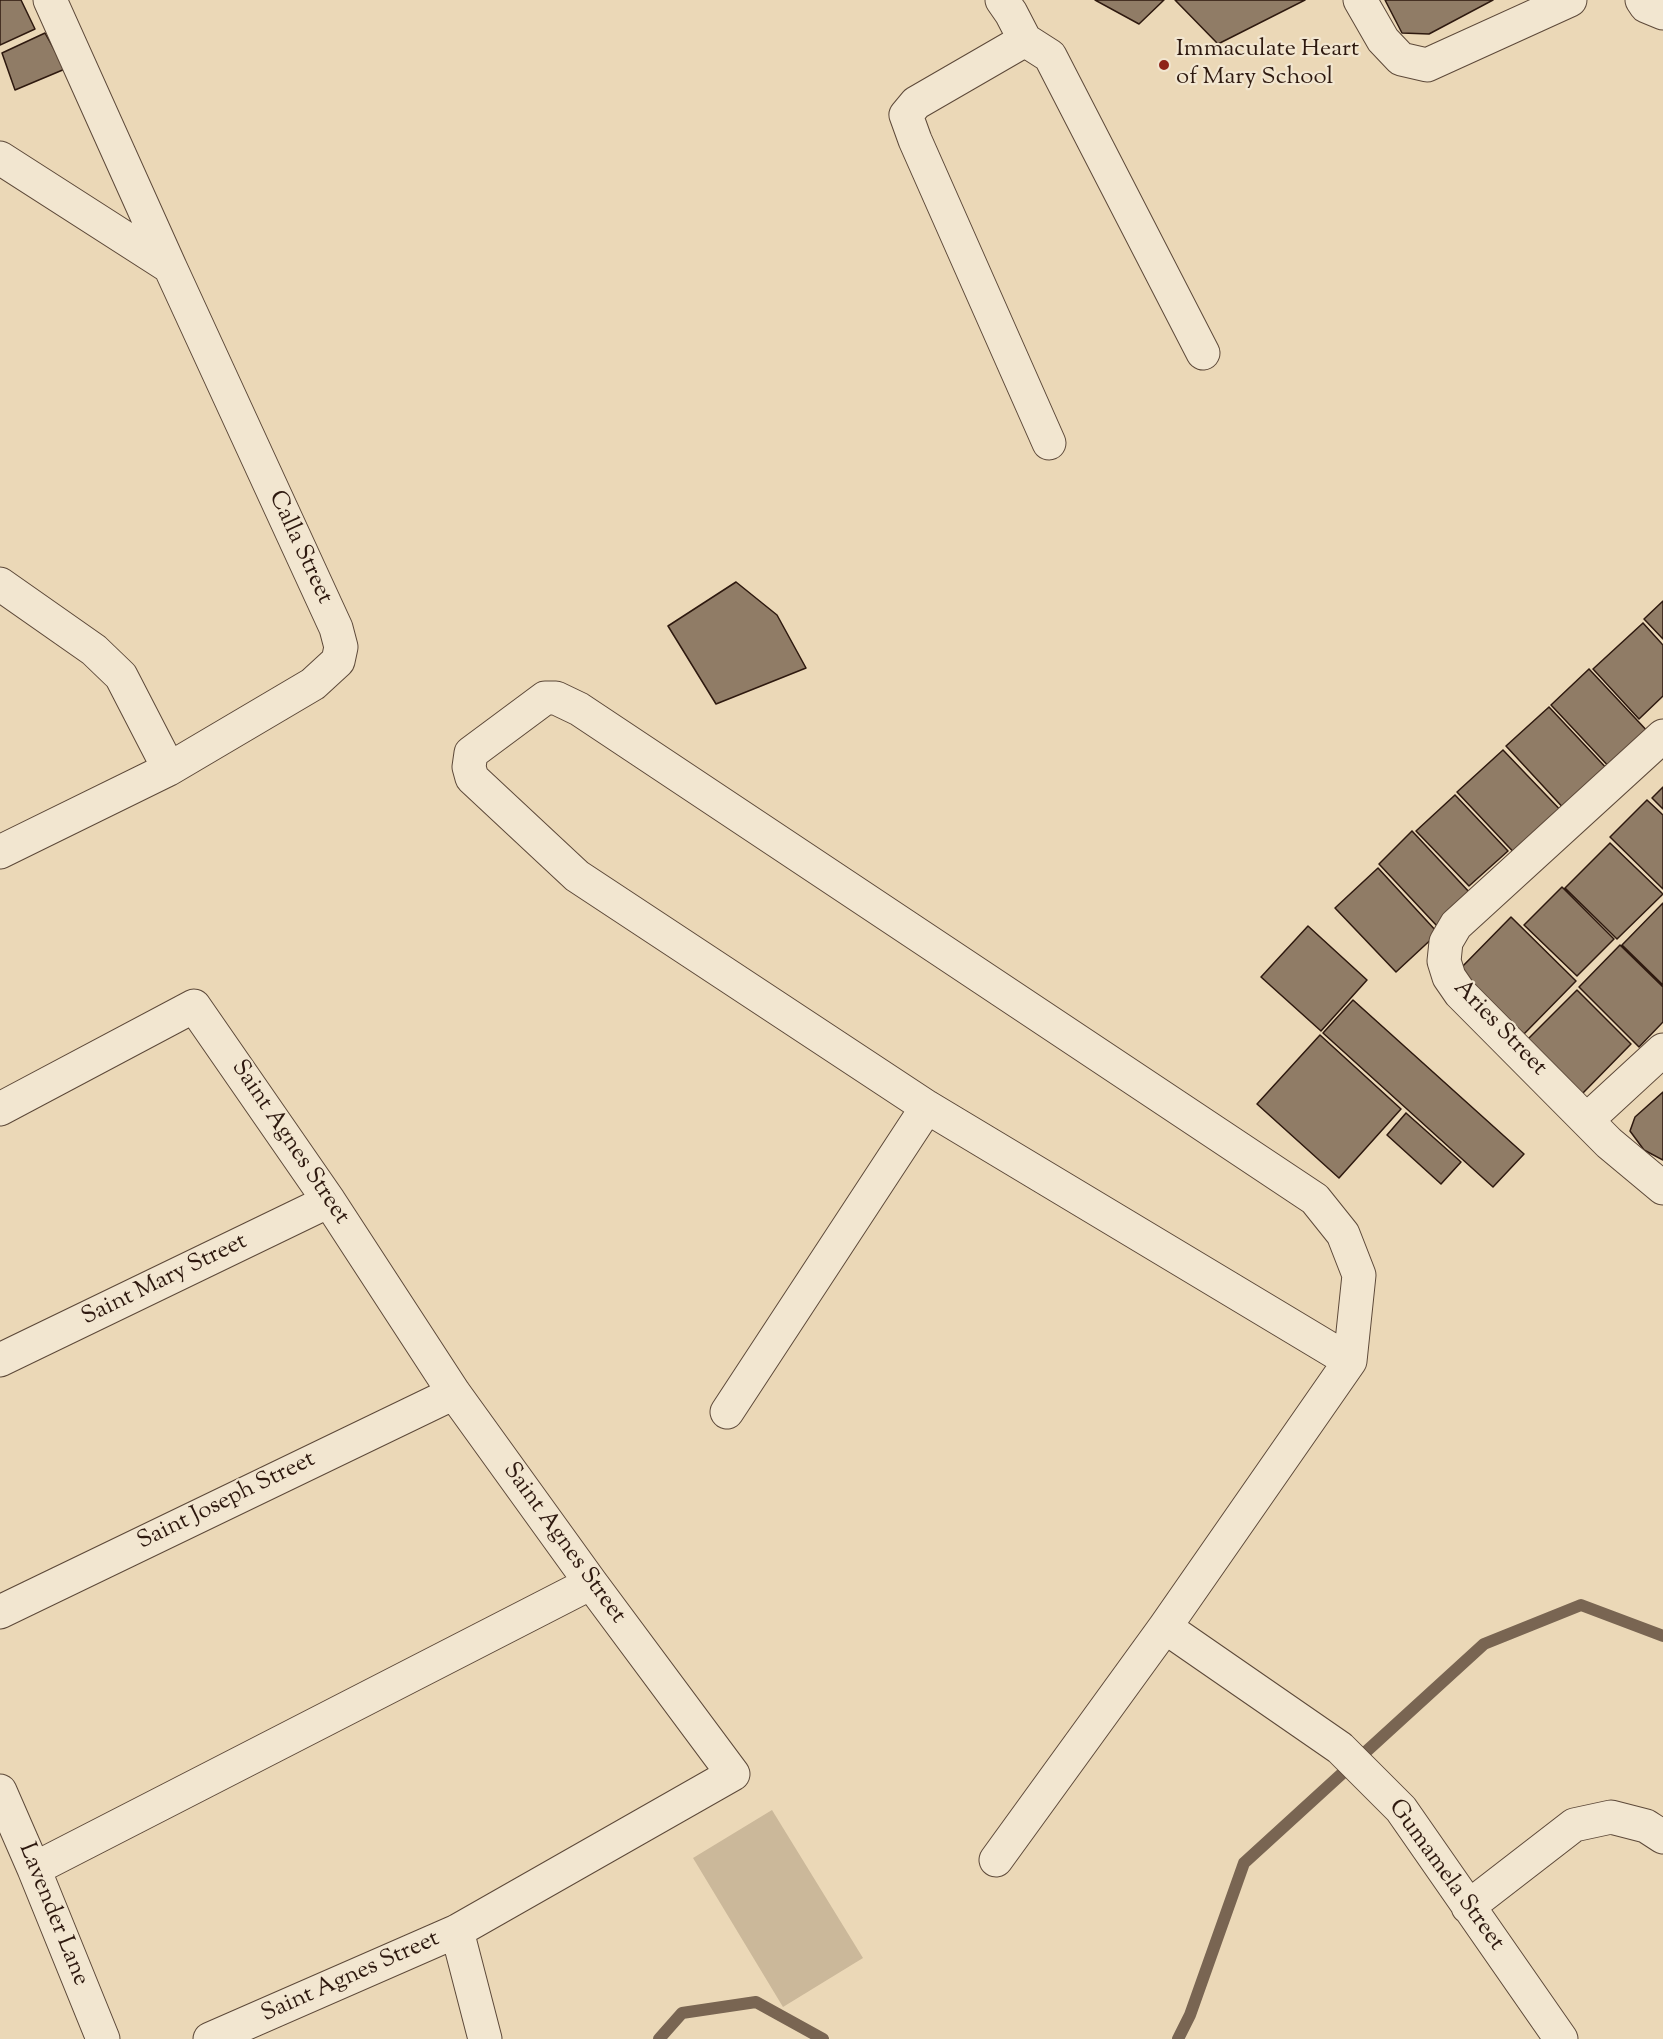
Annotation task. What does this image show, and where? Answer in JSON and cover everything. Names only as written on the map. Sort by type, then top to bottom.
[{"type":"street","name":"Calla Street","points":[[0,852],[169,769],[313,684],[338,661],[340,647],[336,628],[50,0]]},
{"type":"street","points":[[1002,0],[1025,40],[1050,56],[1203,353]]},
{"type":"street","points":[[1360,0],[1383,40],[1401,59],[1427,65],[1570,0]]},
{"type":"street","points":[[1642,0],[1646,6],[1663,13]]},
{"type":"street","points":[[1025,40],[916,103],[906,115],[1049,443]]},
{"type":"street","points":[[0,158],[170,267]]},
{"type":"street","points":[[0,584],[94,650],[121,676],[169,769]]},
{"type":"street","points":[[996,1860],[1165,1627],[1350,1361],[1359,1275],[1343,1234],[1315,1199],[579,709],[556,698],[545,698],[471,753],[469,768],[472,778],[577,876],[927,1107],[1350,1361]]},
{"type":"street","name":"Aries Street","points":[[1663,736],[1456,925],[1446,942],[1444,961],[1449,977],[1460,993],[1610,1143],[1663,1188]]},
{"type":"street","name":"Saint Agnes Street","points":[[0,1109],[194,1005],[329,1202],[454,1393],[733,1774],[457,1931],[210,2039]]},
{"type":"street","points":[[1588,1119],[1656,1063]]},
{"type":"street","points":[[727,1412],[927,1107]]},
{"type":"street","name":"Saint Mary Street","points":[[0,1360],[329,1202]]},
{"type":"street","name":"Saint Joseph Street","points":[[0,1612],[454,1393]]},
{"type":"street","points":[[34,1869],[591,1583]]},
{"type":"street","name":"Gumamela Street","points":[[1165,1627],[1340,1748],[1401,1809],[1561,2039]]},
{"type":"street","name":"Lavender Lane","points":[[0,1791],[103,2039]]},
{"type":"street","points":[[1468,1907],[1574,1825],[1611,1817],[1646,1826],[1663,1838]]},
{"type":"street","points":[[457,1931],[485,2039]]},
{"type":"shaded area","points":[[772,1810],[863,1958],[783,2007],[693,1858]]},
{"type":"building","points":[[0,0],[21,0],[35,29],[0,45]]},
{"type":"building","points":[[1095,0],[1164,0],[1139,24]]},
{"type":"building","points":[[1175,0],[1305,0],[1218,44]]},
{"type":"building","points":[[1385,0],[1493,0],[1429,34],[1402,33]]},
{"type":"building","points":[[45,33],[65,69],[15,90],[2,53]]},
{"type":"building","points":[[736,582],[777,615],[806,668],[716,704],[668,626]]},
{"type":"building","points":[[1663,601],[1663,639],[1644,619]]},
{"type":"building","points":[[1643,623],[1663,645],[1663,696],[1639,719],[1593,669]]},
{"type":"building","points":[[1589,669],[1651,735],[1613,771],[1551,705]]},
{"type":"building","points":[[1549,707],[1611,773],[1568,813],[1506,746]]},
{"type":"building","points":[[1503,750],[1567,817],[1521,860],[1457,792]]},
{"type":"building","points":[[1663,787],[1663,809],[1652,798]]},
{"type":"building","points":[[1455,795],[1508,851],[1469,886],[1416,831]]},
{"type":"building","points":[[1647,800],[1663,815],[1663,889],[1610,837]]},
{"type":"building","points":[[1412,831],[1471,894],[1437,926],[1379,864]]},
{"type":"building","points":[[1610,843],[1663,894],[1617,939],[1565,888]]},
{"type":"building","points":[[1378,868],[1438,933],[1396,972],[1335,908]]},
{"type":"building","points":[[1562,887],[1614,939],[1577,976],[1524,925]]},
{"type":"building","points":[[1663,903],[1663,985],[1622,945]]},
{"type":"building","points":[[1511,917],[1576,981],[1522,1036],[1457,972]]},
{"type":"building","points":[[1308,926],[1367,980],[1321,1031],[1261,977]]},
{"type":"building","points":[[1620,945],[1663,987],[1663,1022],[1639,1047],[1579,987]]},
{"type":"building","points":[[1577,990],[1631,1044],[1582,1094],[1527,1040]]},
{"type":"building","points":[[1353,1000],[1524,1154],[1493,1187],[1323,1033]]},
{"type":"building","points":[[1320,1035],[1401,1109],[1339,1178],[1257,1104]]},
{"type":"building","points":[[1663,1092],[1663,1160],[1644,1150],[1630,1131],[1635,1117]]},
{"type":"building","points":[[1406,1113],[1461,1162],[1441,1184],[1387,1135]]},
{"type":"waterway","points":[[1178,2039],[1190,2015],[1244,1863],[1484,1644],[1581,1605],[1663,1636]]},
{"type":"waterway","points":[[659,2039],[682,2013],[756,2002],[823,2039]]},
{"type":"place","name":"Immaculate Heart of Mary School","points":[[1164,65]]}]
